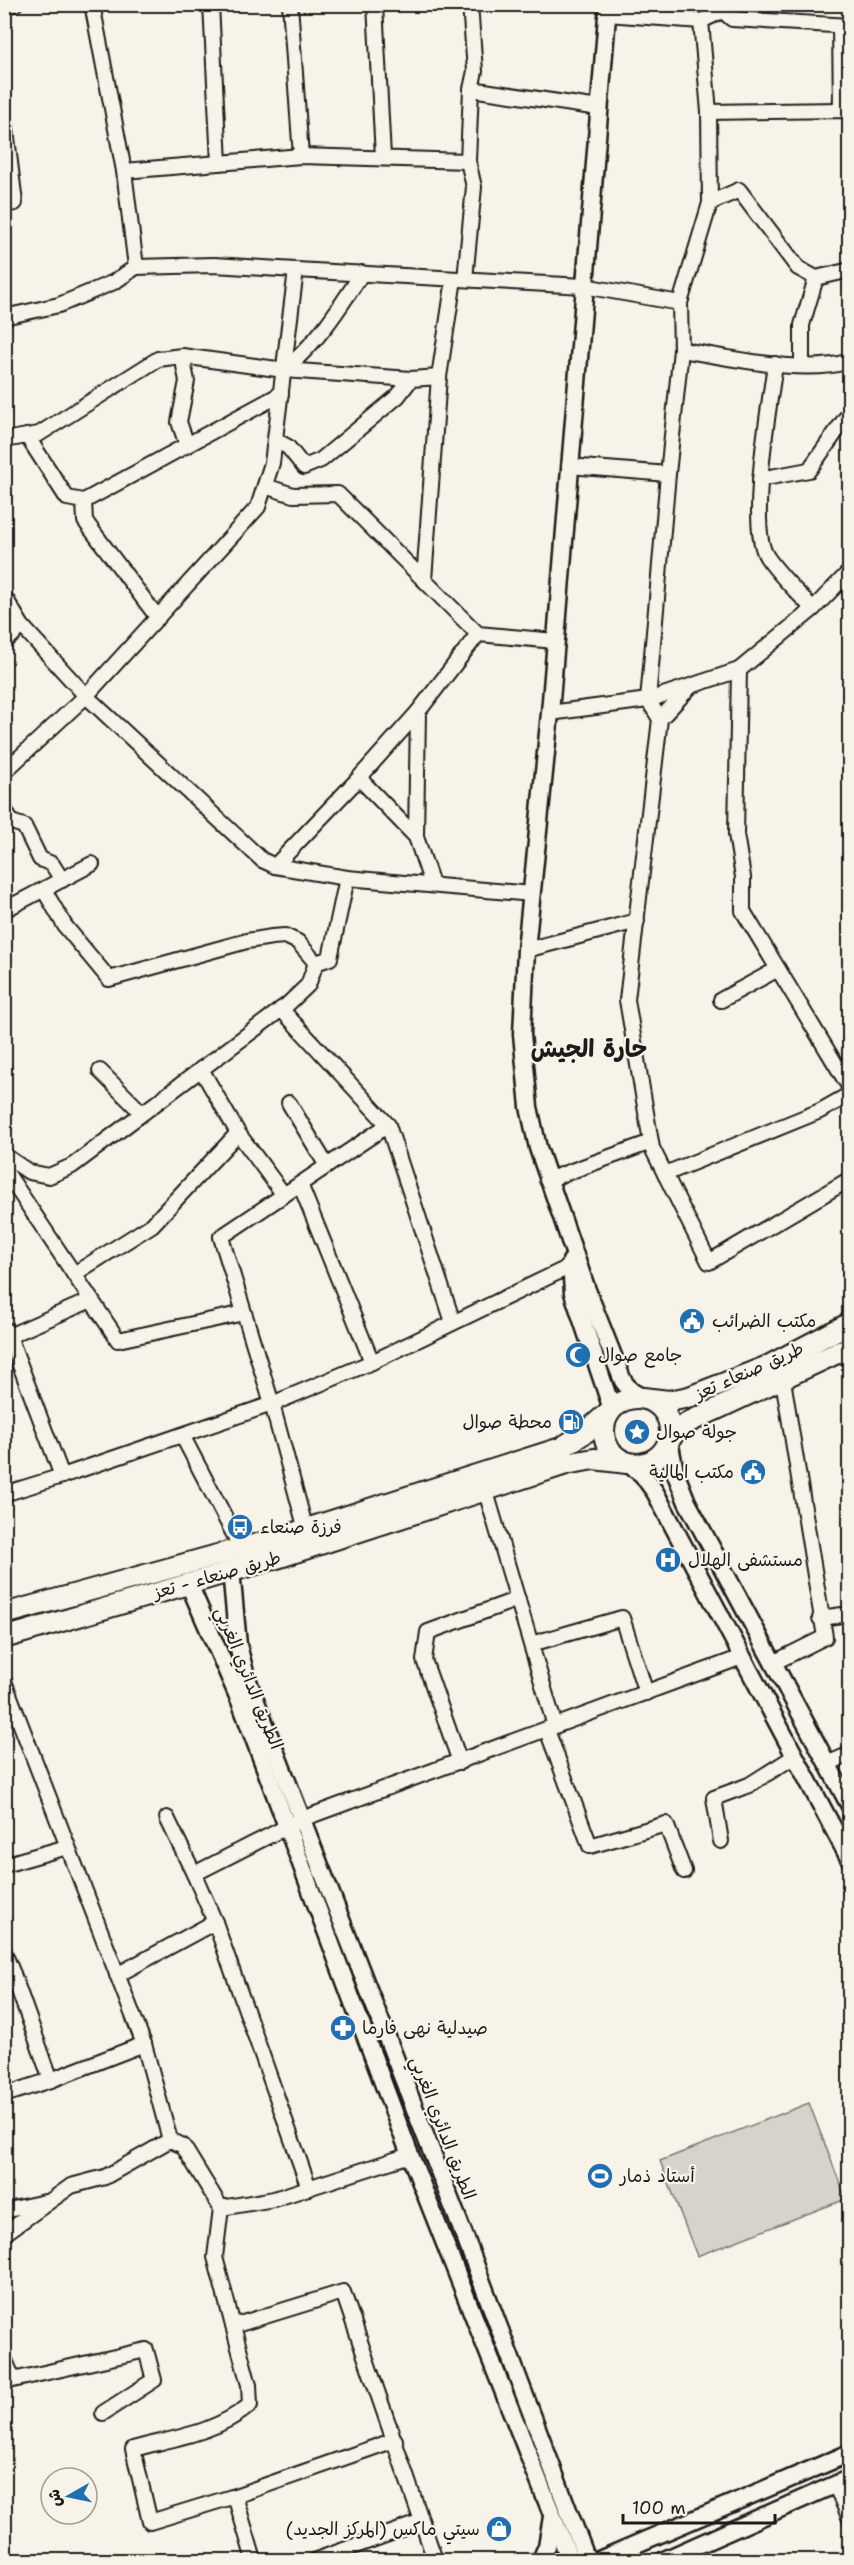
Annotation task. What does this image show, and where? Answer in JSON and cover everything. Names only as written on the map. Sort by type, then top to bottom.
[{"type":"highway","name":"طريق صنعاء تعز","points":[[643,1398],[669,1401],[689,1398],[768,1366],[849,1323]]},
{"type":"highway","name":"طريق صنعاء تعز","points":[[669,1440],[677,1430],[689,1422],[783,1380],[849,1347]]},
{"type":"highway","points":[[632,1398],[643,1398],[653,1402],[668,1418],[669,1440],[657,1457],[648,1462],[627,1463],[563,1456],[612,1409],[632,1398]]},
{"type":"highway","points":[[612,1409],[606,1418],[605,1440],[610,1450],[627,1463]]},
{"type":"highway","name":"طريق صنعاء - تعز","points":[[4,1638],[231,1570],[275,1549],[306,1530],[563,1456]]},
{"type":"highway","name":"طريق صنعاء - تعز","points":[[4,1614],[242,1548],[275,1549],[486,1492],[563,1456]]},
{"type":"main road","points":[[607,9],[550,713],[526,950],[523,1012],[524,1069],[529,1107],[547,1180],[623,1381],[631,1391],[643,1398]]},
{"type":"main road","points":[[570,1242],[573,1293],[612,1409]]},
{"type":"main road","points":[[669,1440],[675,1472],[687,1502],[849,1806]]},
{"type":"main road","points":[[627,1463],[642,1473],[655,1492],[849,1860]]},
{"type":"main road","name":"الطريق الدائري الغربي","points":[[231,1570],[238,1645],[246,1676],[587,2560]]},
{"type":"main road","name":"الطريق الدائري الغربي","points":[[188,1582],[240,1701],[410,2155],[570,2560]]},
{"type":"main road","points":[[599,2560],[849,2453]]},
{"type":"main road","points":[[664,2560],[842,2481]]},
{"type":"main road","points":[[541,2560],[547,2546],[552,2513]]},
{"type":"street","points":[[4,6],[15,4]]},
{"type":"street","points":[[92,4],[124,171],[136,267]]},
{"type":"street","points":[[210,4],[219,163]]},
{"type":"street","points":[[290,4],[301,156]]},
{"type":"street","points":[[375,4],[383,157]]},
{"type":"street","points":[[424,580],[439,377],[459,279],[474,187],[468,161],[471,89],[475,71],[470,4]]},
{"type":"street","points":[[607,9],[701,21],[724,8],[738,4]]},
{"type":"street","points":[[709,112],[845,111],[845,26],[732,19],[724,8]]},
{"type":"street","points":[[660,719],[648,700],[681,350],[680,303],[710,203],[709,112],[701,21]]},
{"type":"street","points":[[471,89],[599,108]]},
{"type":"street","points":[[4,113],[15,203],[4,205]]},
{"type":"street","points":[[124,171],[301,156],[468,161]]},
{"type":"street","points":[[710,203],[739,190],[798,268],[816,279],[849,270]]},
{"type":"street","points":[[4,317],[59,305],[114,282],[136,267],[214,265],[584,286],[680,303]]},
{"type":"street","points":[[4,772],[86,696],[258,507],[272,463],[297,270]]},
{"type":"street","points":[[284,370],[314,341],[362,273]]},
{"type":"street","points":[[802,366],[802,325],[816,279]]},
{"type":"street","points":[[681,350],[802,366],[832,367],[849,361]]},
{"type":"street","points":[[4,440],[39,434],[158,359],[182,356],[284,370],[411,379],[439,377]]},
{"type":"street","points":[[182,356],[187,381],[179,422],[187,445]]},
{"type":"street","points":[[775,364],[760,479],[759,530],[766,556],[813,609]]},
{"type":"street","points":[[275,440],[288,447],[304,467],[321,460],[398,396],[411,379]]},
{"type":"street","points":[[27,436],[67,498],[84,501],[281,394]]},
{"type":"street","points":[[760,479],[808,470],[849,412]]},
{"type":"street","points":[[569,465],[668,474]]},
{"type":"street","points":[[265,486],[293,495],[338,494],[478,634],[555,641]]},
{"type":"street","points":[[84,501],[85,521],[158,618]]},
{"type":"street","points":[[550,713],[648,700],[739,670],[813,609],[849,571]]},
{"type":"street","points":[[4,597],[22,626],[86,696],[262,860],[275,866],[347,878],[532,894]]},
{"type":"street","points":[[4,643],[22,626]]},
{"type":"street","points":[[275,866],[418,712],[478,634]]},
{"type":"street","points":[[739,670],[736,834],[743,877],[743,911],[849,1088]]},
{"type":"street","points":[[688,688],[660,719],[627,999],[651,1142],[709,1262],[849,1179]]},
{"type":"street","points":[[418,712],[416,837],[432,884]]},
{"type":"street","points":[[358,778],[416,837]]},
{"type":"street","points":[[4,808],[11,822],[24,826],[40,859],[52,864],[62,880]]},
{"type":"street","points":[[4,910],[92,864]]},
{"type":"street","points":[[316,963],[330,958],[347,878]]},
{"type":"street","points":[[44,890],[65,926],[109,979],[247,941],[272,937],[285,936],[298,942],[316,963]]},
{"type":"street","points":[[526,950],[637,921]]},
{"type":"street","points":[[4,1155],[29,1172],[50,1176],[72,1166],[280,1010],[308,985],[316,963]]},
{"type":"street","points":[[721,1000],[778,969]]},
{"type":"street","points":[[280,1010],[388,1125],[453,1322]]},
{"type":"street","points":[[201,1069],[238,1132],[284,1195]]},
{"type":"street","points":[[100,1071],[142,1113]]},
{"type":"street","points":[[665,1174],[820,1111],[849,1094]]},
{"type":"street","points":[[289,1103],[327,1166]]},
{"type":"street","points":[[306,1530],[272,1404],[221,1237],[388,1125]]},
{"type":"street","points":[[74,1274],[152,1225],[238,1132]]},
{"type":"street","points":[[547,1180],[651,1142]]},
{"type":"street","points":[[4,1168],[118,1340],[244,1313]]},
{"type":"street","points":[[300,1184],[372,1362]]},
{"type":"street","points":[[4,1494],[272,1404],[372,1362],[571,1266]]},
{"type":"street","points":[[62,1476],[7,1332],[91,1300]]},
{"type":"street","points":[[773,1663],[825,1636],[820,1618],[783,1380]]},
{"type":"street","points":[[183,1435],[242,1548]]},
{"type":"street","points":[[486,1492],[531,1644],[551,1728],[590,1846],[666,1824],[684,1871]]},
{"type":"street","points":[[460,1762],[424,1660],[428,1632],[518,1599]]},
{"type":"street","points":[[820,1618],[849,1614]]},
{"type":"street","points":[[531,1644],[622,1618],[646,1693]]},
{"type":"street","points":[[194,1874],[302,1819],[742,1657]]},
{"type":"street","points":[[4,1682],[144,2044],[170,2140]]},
{"type":"street","points":[[827,1764],[849,1754]]},
{"type":"street","points":[[721,1841],[714,1798],[749,1785],[795,1756]]},
{"type":"street","points":[[167,1818],[215,1922],[309,2188]]},
{"type":"street","points":[[4,1865],[67,1847]]},
{"type":"street","points":[[117,1975],[215,1922]]},
{"type":"street","points":[[4,1952],[9,1976],[51,2080]]},
{"type":"street","points":[[4,2095],[51,2080],[144,2044]]},
{"type":"street","points":[[4,2234],[71,2186],[105,2177],[170,2140]]},
{"type":"street","points":[[170,2140],[183,2146],[221,2208],[215,2257],[249,2385],[250,2405],[236,2417],[212,2429],[133,2449],[150,2522],[235,2496],[395,2440]]},
{"type":"street","points":[[221,2208],[274,2199],[410,2155]]},
{"type":"street","points":[[4,2211],[50,2201]]},
{"type":"street","points":[[233,2326],[343,2292],[435,2560]]},
{"type":"street","points":[[4,2358],[9,2381],[146,2350],[153,2380],[103,2413]]},
{"type":"street","points":[[842,2481],[849,2519]]},
{"type":"street","points":[[235,2496],[254,2560]]},
{"type":"street","points":[[316,2560],[422,2522]]},
{"type":"shaded area","points":[[809,2103],[846,2199],[697,2256],[660,2161]]},
{"type":"place","name":"مكتب الضرائب","points":[[692,1321]]},
{"type":"place","name":"جامع صوال","points":[[578,1355]]},
{"type":"place","name":"محطة صوال","points":[[571,1422]]},
{"type":"place","name":"جولة صوال","points":[[637,1432]]},
{"type":"place","name":"مكتب المالية","points":[[753,1472]]},
{"type":"place","name":"فرزة صنعاء","points":[[240,1527]]},
{"type":"place","name":"مستشفى الهلال","points":[[668,1560]]},
{"type":"place","name":"صيدلية نهى فارما","points":[[343,2028]]},
{"type":"place","name":"أستاد ذمار","points":[[600,2176]]},
{"type":"place","name":"سيتي ماكس (المركز الجديد)","points":[[499,2529]]},
{"type":"district","name":"حارة الجيش","points":[[589,1049]]}]
